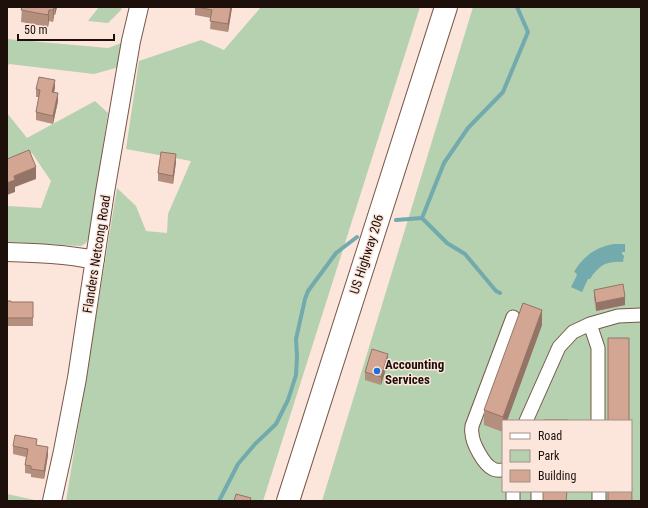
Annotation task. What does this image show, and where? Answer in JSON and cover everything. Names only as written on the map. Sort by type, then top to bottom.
[{"type":"highway","name":"US Highway 206","points":[[288,501],[446,7]]},
{"type":"main road","name":"Flanders Netcong Road","points":[[52,501],[77,378],[128,60],[139,7]]},
{"type":"main road","points":[[7,252],[74,256],[95,260]]},
{"type":"street","points":[[526,420],[559,348],[573,332],[590,324],[618,316],[641,315]]},
{"type":"street","points":[[502,470],[492,469],[481,457],[473,440],[472,426],[513,317]]},
{"type":"street","points":[[590,324],[598,348],[598,420]]},
{"type":"green space","points":[[99,7],[122,7],[121,10],[108,23],[88,21]]},
{"type":"green space","points":[[261,7],[420,7],[263,501],[66,501],[117,188],[136,206],[146,231],[167,233],[168,214],[191,161],[126,149],[139,61],[201,40],[224,50]]},
{"type":"green space","points":[[473,7],[641,7],[641,501],[322,501]]},
{"type":"green space","points":[[7,39],[108,48],[124,42],[119,67],[94,74],[9,64],[7,68]]},
{"type":"green space","points":[[95,101],[108,113],[89,237],[86,243],[81,246],[7,242],[7,206],[41,208],[51,181],[32,153],[7,158],[7,113],[27,138]]},
{"type":"green space","points":[[7,494],[39,501],[7,501]]},
{"type":"water","points":[[614,244],[625,244],[625,252],[622,252],[624,256],[623,262],[612,262],[600,267],[590,279],[588,279],[582,292],[571,287],[577,275],[574,272],[586,257],[601,247]]},
{"type":"building","points":[[22,7],[54,7],[53,10],[49,10],[48,15],[21,10]]},
{"type":"building","points":[[197,7],[231,7],[228,24],[210,21],[212,10]]},
{"type":"building","points":[[39,77],[55,80],[52,92],[58,93],[53,116],[36,112],[40,90],[36,89]]},
{"type":"building","points":[[29,150],[36,167],[14,176],[15,180],[7,183],[7,159]]},
{"type":"building","points":[[161,152],[176,154],[173,176],[158,173]]},
{"type":"building","points":[[623,284],[625,297],[596,303],[594,290]]},
{"type":"building","points":[[8,301],[33,302],[33,318],[7,318]]},
{"type":"building","points":[[523,303],[542,310],[503,417],[484,410]]},
{"type":"building","points":[[608,338],[629,338],[629,420],[608,420]]},
{"type":"building","points":[[372,349],[388,354],[381,377],[365,372]]},
{"type":"building","points":[[15,435],[37,439],[36,445],[48,447],[44,471],[31,469],[31,466],[25,465],[28,449],[13,446]]},
{"type":"building","points":[[543,492],[567,492],[566,501],[543,501]]},
{"type":"building","points":[[608,492],[632,492],[632,501],[608,501]]},
{"type":"building","points":[[236,494],[251,498],[250,501],[234,501]]},
{"type":"waterway","points":[[422,218],[444,163],[468,128],[503,92],[528,32],[517,7]]},
{"type":"waterway","points":[[396,220],[422,218],[447,243],[465,254],[496,291],[500,293]]},
{"type":"waterway","points":[[219,501],[238,464],[255,444],[276,424],[288,400],[296,375],[296,339],[308,291],[336,253],[357,237]]},
{"type":"place","name":"Accounting Services","points":[[377,371]]}]
